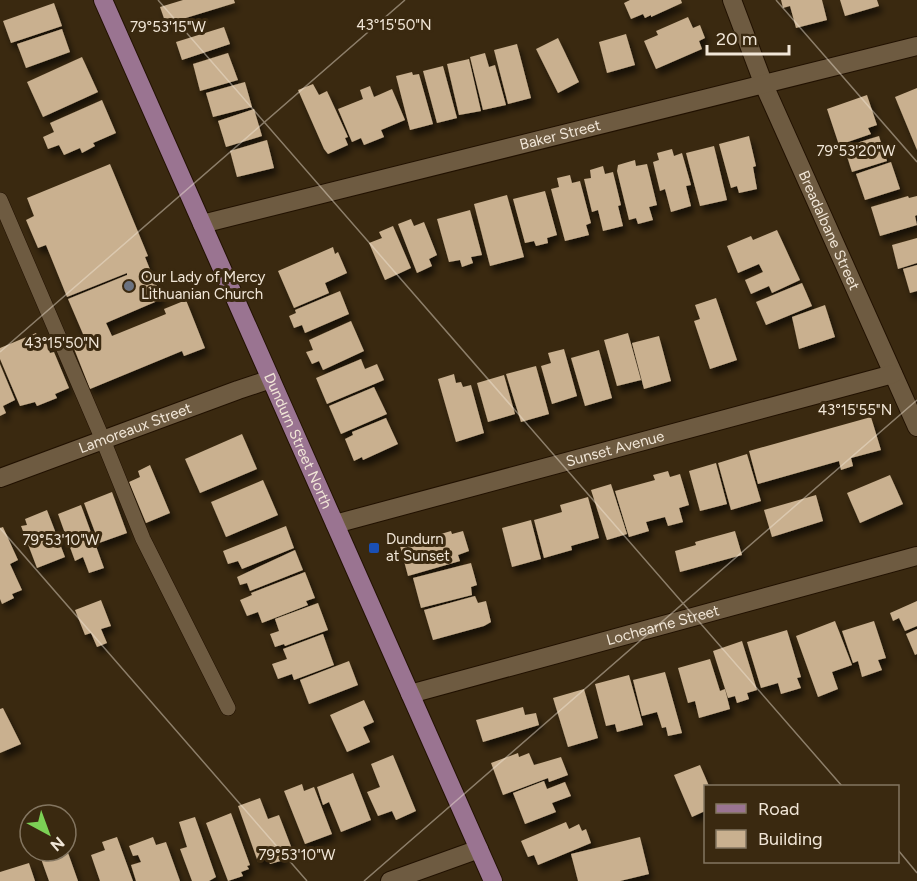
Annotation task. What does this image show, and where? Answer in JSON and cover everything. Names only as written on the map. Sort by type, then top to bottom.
[{"type":"main road","name":"Dundurn Street North","points":[[103,0],[493,881]]},
{"type":"street","name":"Breadalbane Street","points":[[732,0],[764,85],[917,427]]},
{"type":"street","name":"Baker Street","points":[[202,224],[917,46]]},
{"type":"street","name":"Sunset Avenue","points":[[335,524],[893,374]]},
{"type":"street","name":"Lamoreaux Street","points":[[0,478],[271,379]]},
{"type":"street","name":"Lochearne Street","points":[[410,694],[917,556]]},
{"type":"street","points":[[390,881],[479,849]]},
{"type":"lane","points":[[0,200],[6,228],[104,440],[142,539],[228,708]]},
{"type":"building","points":[[183,0],[234,0],[235,3],[166,24],[160,7]]},
{"type":"building","points":[[630,0],[681,0],[682,3],[651,17],[651,15],[645,18],[643,14],[631,19],[624,3]]},
{"type":"building","points":[[781,0],[822,0],[827,20],[796,28],[790,6],[783,8]]},
{"type":"building","points":[[840,0],[877,0],[879,6],[845,16]]},
{"type":"building","points":[[54,3],[62,26],[11,43],[3,21]]},
{"type":"building","points":[[688,17],[693,28],[700,25],[705,38],[699,41],[702,49],[656,69],[644,41],[658,35],[656,31]]},
{"type":"building","points":[[224,27],[230,44],[182,60],[176,42]]},
{"type":"building","points":[[62,29],[70,52],[26,68],[17,44]]},
{"type":"building","points":[[626,34],[635,65],[607,73],[599,42]]},
{"type":"building","points":[[558,38],[579,82],[558,93],[536,49]]},
{"type":"building","points":[[517,44],[531,98],[508,104],[494,50]]},
{"type":"building","points":[[228,53],[238,80],[200,91],[193,64]]},
{"type":"building","points":[[485,53],[489,67],[495,65],[506,105],[483,110],[470,57]]},
{"type":"building","points":[[82,57],[98,92],[43,117],[27,82]]},
{"type":"building","points":[[469,59],[481,111],[459,115],[447,64]]},
{"type":"building","points":[[443,66],[457,118],[437,123],[423,71]]},
{"type":"building","points":[[412,72],[413,75],[419,74],[433,124],[410,130],[396,76]]},
{"type":"building","points":[[245,82],[252,107],[213,117],[206,93]]},
{"type":"building","points":[[313,84],[319,95],[327,91],[348,137],[345,138],[348,145],[328,154],[298,90]]},
{"type":"building","points":[[370,86],[374,97],[392,89],[405,120],[381,130],[384,137],[364,145],[361,138],[352,142],[338,109],[363,99],[360,90]]},
{"type":"building","points":[[917,88],[917,150],[895,97]]},
{"type":"building","points":[[867,95],[877,125],[868,128],[871,134],[839,145],[827,109]]},
{"type":"building","points":[[102,100],[116,133],[93,143],[95,146],[82,153],[80,148],[64,155],[59,145],[48,149],[43,137],[54,132],[50,123]]},
{"type":"building","points":[[254,109],[262,136],[226,147],[218,121]]},
{"type":"building","points":[[749,136],[756,166],[753,167],[757,189],[739,193],[737,186],[731,188],[719,144]]},
{"type":"building","points":[[879,136],[887,161],[852,172],[844,147]]},
{"type":"building","points":[[267,140],[274,168],[237,177],[230,151]]},
{"type":"building","points":[[714,146],[727,200],[700,206],[686,153]]},
{"type":"building","points":[[672,149],[674,156],[682,153],[691,185],[686,186],[691,206],[671,212],[665,189],[660,191],[653,162],[659,160],[657,153]]},
{"type":"building","points":[[635,160],[636,166],[647,164],[657,205],[649,207],[653,220],[638,224],[636,218],[629,220],[617,171],[618,165]]},
{"type":"building","points":[[891,162],[900,189],[865,200],[856,174]]},
{"type":"building","name":"Our Lady of Mercy Lithuanian Church","points":[[110,164],[148,256],[145,257],[162,299],[106,323],[112,336],[166,314],[164,309],[186,300],[205,348],[184,356],[182,351],[90,389],[73,346],[86,341],[68,299],[127,275],[127,273],[67,297],[46,245],[38,248],[26,220],[34,216],[27,198]]},
{"type":"building","points":[[603,166],[605,174],[613,172],[621,205],[618,206],[623,226],[603,231],[598,210],[592,212],[584,179],[591,178],[590,170]]},
{"type":"building","points":[[570,175],[572,183],[580,181],[591,223],[586,225],[589,235],[565,241],[551,189],[559,187],[557,178]]},
{"type":"building","points":[[545,191],[557,235],[547,238],[548,243],[536,246],[534,241],[525,243],[513,199]]},
{"type":"building","points":[[507,195],[524,257],[490,266],[474,204]]},
{"type":"building","points":[[908,196],[909,198],[917,196],[917,215],[915,216],[917,225],[880,236],[871,207]]},
{"type":"building","points":[[470,210],[482,255],[471,257],[473,263],[462,267],[460,260],[449,262],[437,219]]},
{"type":"building","points":[[411,219],[414,226],[424,222],[437,255],[429,259],[432,266],[417,273],[398,224]]},
{"type":"building","points":[[393,226],[411,268],[385,280],[369,243],[382,238],[379,232]]},
{"type":"building","points":[[777,230],[800,280],[772,293],[769,286],[751,294],[745,280],[763,272],[759,264],[738,273],[727,246],[751,236],[753,240]]},
{"type":"building","points":[[917,238],[917,263],[898,269],[892,245]]},
{"type":"building","points":[[333,247],[335,254],[338,252],[347,273],[325,283],[329,293],[294,308],[278,271]]},
{"type":"building","points":[[917,265],[917,291],[910,293],[903,269]]},
{"type":"building","points":[[802,283],[812,306],[766,325],[756,302]]},
{"type":"building","points":[[340,291],[349,314],[305,333],[302,325],[294,328],[289,316],[296,313],[295,310]]},
{"type":"building","points":[[716,298],[737,360],[710,369],[694,321],[700,319],[695,305]]},
{"type":"building","points":[[825,305],[835,337],[799,349],[792,317]]},
{"type":"building","points":[[351,321],[364,351],[323,370],[319,361],[312,364],[306,352],[313,350],[309,340]]},
{"type":"building","points":[[36,333],[39,340],[44,338],[50,353],[54,352],[69,388],[55,394],[57,398],[37,406],[35,402],[20,406],[0,359],[0,348]]},
{"type":"building","points":[[628,333],[641,380],[617,386],[604,340]]},
{"type":"building","points":[[659,336],[671,381],[644,389],[632,343]]},
{"type":"building","points":[[564,349],[577,396],[552,404],[541,366],[551,363],[548,353]]},
{"type":"building","points":[[599,350],[612,398],[585,406],[571,358]]},
{"type":"building","points":[[361,359],[365,369],[377,364],[384,380],[327,404],[316,378]]},
{"type":"building","points":[[0,364],[15,400],[3,406],[6,413],[0,416]]},
{"type":"building","points":[[536,366],[549,414],[521,422],[506,374]]},
{"type":"building","points":[[454,374],[456,383],[461,382],[463,387],[471,385],[484,433],[456,442],[438,379]]},
{"type":"building","points":[[504,375],[515,414],[488,422],[477,383]]},
{"type":"building","points":[[374,387],[387,414],[341,434],[329,406]]},
{"type":"building","points":[[871,417],[881,450],[851,458],[853,466],[841,470],[839,461],[758,484],[749,451]]},
{"type":"building","points":[[386,418],[398,444],[363,460],[362,457],[354,461],[345,439],[353,435],[352,432]]},
{"type":"building","points":[[242,434],[257,469],[200,493],[185,459]]},
{"type":"building","points":[[747,454],[761,501],[731,510],[718,463]]},
{"type":"building","points":[[716,463],[727,504],[700,511],[689,471]]},
{"type":"building","points":[[150,465],[170,513],[146,523],[129,482],[140,477],[138,471]]},
{"type":"building","points":[[668,471],[670,477],[680,474],[689,505],[679,508],[683,522],[668,526],[665,517],[646,522],[649,531],[629,537],[615,491],[655,480],[653,475]]},
{"type":"building","points":[[890,475],[903,504],[860,523],[847,493]]},
{"type":"building","points":[[263,480],[278,515],[226,537],[211,502]]},
{"type":"building","points":[[611,484],[627,534],[607,540],[591,490]]},
{"type":"building","points":[[112,492],[127,533],[99,543],[84,503]]},
{"type":"building","points":[[816,495],[823,521],[772,537],[764,510]]},
{"type":"building","points":[[588,497],[599,538],[571,546],[572,550],[544,558],[534,520],[562,512],[560,505]]},
{"type":"building","points":[[81,505],[104,568],[89,573],[83,557],[75,561],[58,514]]},
{"type":"building","points":[[47,510],[65,557],[37,568],[21,526],[27,525],[25,519]]},
{"type":"building","points":[[531,520],[541,559],[512,567],[502,528]]},
{"type":"building","points":[[286,526],[294,548],[242,569],[238,561],[228,564],[223,551]]},
{"type":"building","points":[[3,527],[18,560],[10,564],[22,590],[12,594],[14,598],[2,604],[0,599],[0,528]]},
{"type":"building","points":[[451,531],[452,534],[463,531],[469,551],[458,555],[460,561],[408,576],[400,546]]},
{"type":"building","points":[[735,531],[742,555],[680,572],[675,551],[696,545],[695,542]]},
{"type":"building","points":[[295,550],[303,570],[250,591],[247,583],[240,585],[237,577]]},
{"type":"building","points":[[471,563],[477,585],[471,587],[472,595],[421,608],[413,578]]},
{"type":"building","points":[[305,572],[315,598],[306,601],[308,605],[262,623],[258,612],[247,616],[240,600],[252,595],[251,593]]},
{"type":"building","points":[[475,596],[478,603],[486,601],[491,622],[433,640],[424,610]]},
{"type":"building","points":[[101,600],[111,626],[101,629],[107,643],[97,647],[91,633],[85,635],[75,610]]},
{"type":"building","points":[[917,601],[917,626],[905,631],[899,618],[893,621],[890,613]]},
{"type":"building","points":[[318,603],[328,630],[285,646],[284,644],[275,647],[270,634],[279,631],[275,619]]},
{"type":"building","points":[[835,621],[852,665],[832,672],[838,689],[818,697],[796,636]]},
{"type":"building","points":[[874,621],[886,658],[878,660],[882,670],[862,677],[858,661],[853,663],[842,631]]},
{"type":"building","points":[[917,629],[917,654],[915,655],[906,634]]},
{"type":"building","points":[[787,630],[801,677],[797,678],[801,688],[781,694],[778,683],[761,688],[747,642]]},
{"type":"building","points":[[323,634],[334,665],[294,680],[292,674],[278,679],[272,664],[287,659],[283,649]]},
{"type":"building","points":[[742,641],[757,690],[747,693],[749,699],[737,703],[735,696],[728,698],[713,651]]},
{"type":"building","points":[[710,659],[720,691],[725,689],[730,709],[699,718],[695,701],[688,703],[678,668]]},
{"type":"building","points":[[349,661],[358,685],[309,704],[300,680]]},
{"type":"building","points":[[665,672],[682,733],[668,736],[666,727],[662,728],[657,712],[642,716],[633,680]]},
{"type":"building","points":[[629,675],[643,725],[617,732],[615,724],[606,726],[595,684]]},
{"type":"building","points":[[584,689],[598,738],[568,747],[553,698]]},
{"type":"building","points":[[364,700],[374,722],[363,727],[370,742],[347,752],[330,715]]},
{"type":"building","points":[[523,707],[525,715],[536,713],[539,725],[483,742],[476,720]]},
{"type":"building","points":[[3,708],[21,744],[0,753],[0,709]]},
{"type":"building","points":[[518,753],[519,757],[529,753],[534,765],[561,757],[568,775],[549,782],[548,778],[503,795],[491,763]]},
{"type":"building","points":[[393,755],[416,811],[396,820],[392,811],[378,816],[367,792],[380,787],[371,764]]},
{"type":"building","points":[[700,765],[709,785],[704,785],[704,811],[692,817],[674,775]]},
{"type":"building","points":[[353,773],[371,820],[341,832],[329,802],[323,805],[317,787]]},
{"type":"building","points":[[544,781],[547,789],[565,782],[571,796],[552,803],[556,812],[525,824],[513,793]]},
{"type":"building","points":[[302,784],[304,791],[314,787],[332,834],[305,844],[284,791]]},
{"type":"building","points":[[260,798],[268,819],[279,815],[292,849],[281,853],[284,860],[270,864],[268,858],[258,862],[238,806]]},
{"type":"building","points":[[231,813],[250,865],[247,866],[249,869],[241,872],[243,876],[228,881],[206,823]]},
{"type":"building","points":[[195,817],[216,877],[209,881],[192,881],[180,849],[187,847],[179,822]]},
{"type":"building","points":[[566,822],[569,829],[579,824],[582,831],[586,829],[591,843],[538,865],[534,855],[528,857],[521,841]]},
{"type":"building","points":[[117,837],[133,881],[100,881],[91,855],[105,850],[102,842]]},
{"type":"building","points":[[153,837],[156,845],[166,842],[180,881],[136,881],[131,865],[141,862],[138,855],[133,856],[129,846]]},
{"type":"building","points":[[640,837],[649,874],[620,881],[578,881],[571,854]]},
{"type":"building","points":[[29,863],[35,881],[0,881],[0,872]]},
{"type":"building","points":[[43,863],[72,863],[78,881],[49,881]]},
{"type":"place","name":"Our Lady of Mercy Lithuanian Church","points":[[129,286]]},
{"type":"place","name":"Dundurn at Sunset","points":[[374,548]]}]
